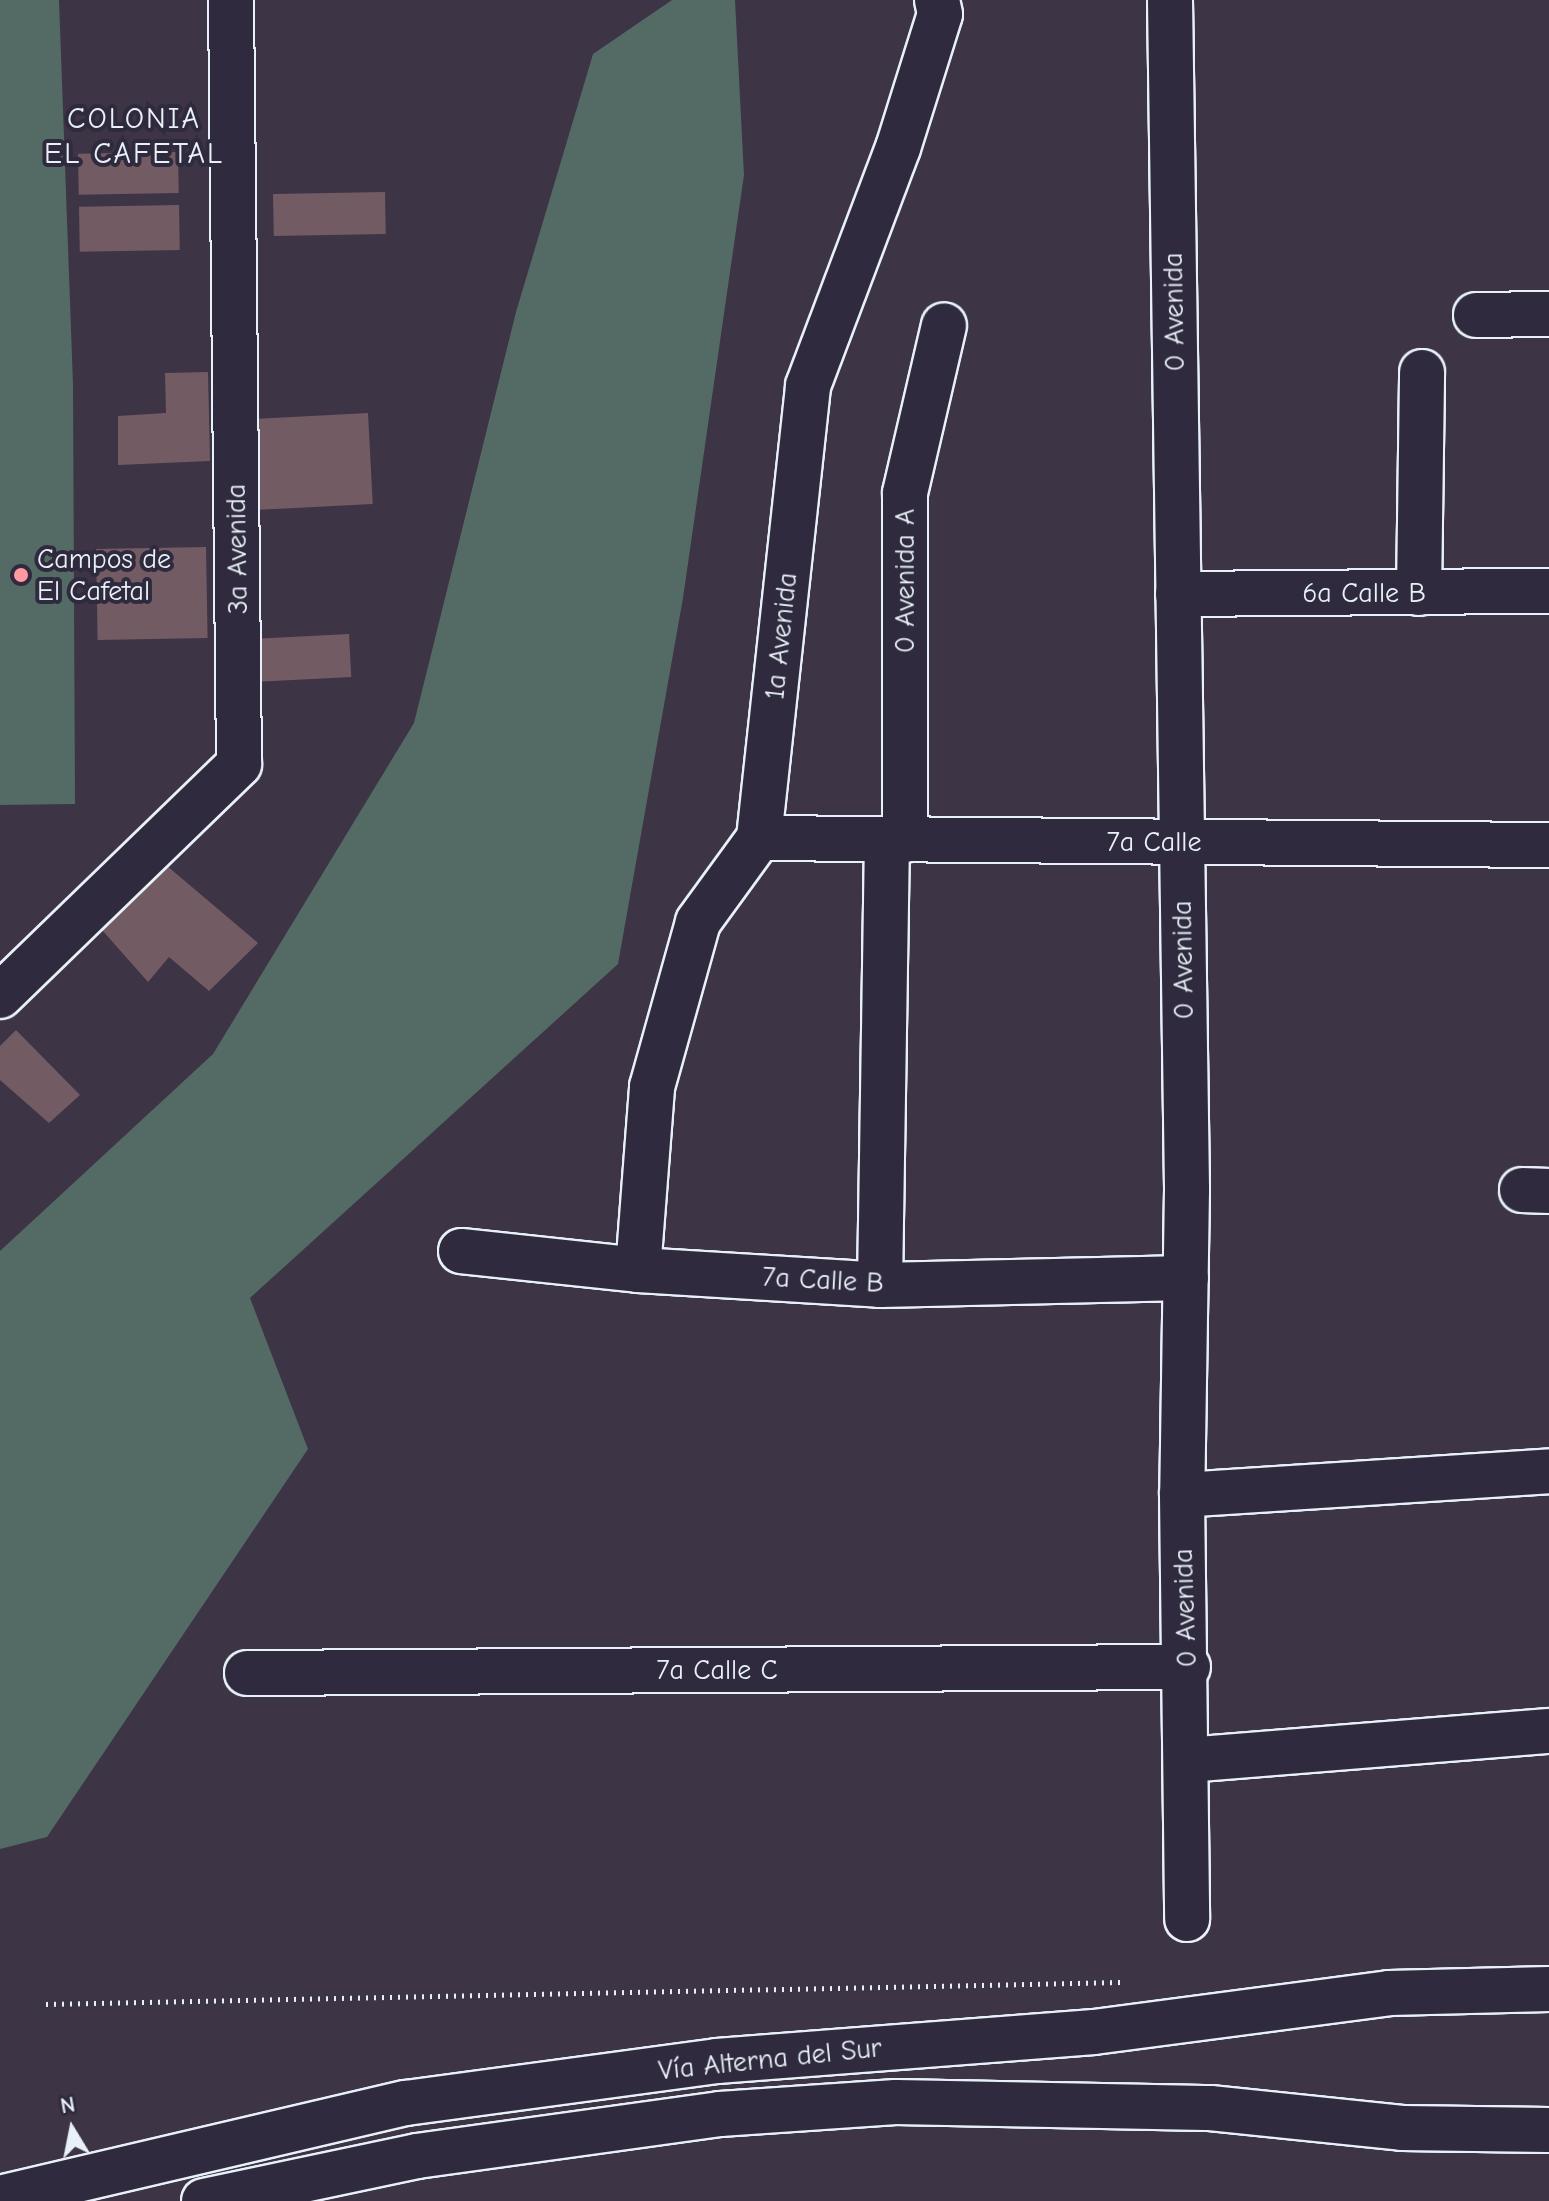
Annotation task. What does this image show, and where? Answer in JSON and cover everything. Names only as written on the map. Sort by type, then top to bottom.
[{"type":"main road","name":"3a Avenida","points":[[0,996],[239,764],[231,0]]},
{"type":"main road","name":"1a Avenida","points":[[638,1270],[652,1087],[689,952],[698,922],[759,838],[808,386],[898,148],[940,14],[937,0]]},
{"type":"main road","name":"0 Avenida","points":[[1170,0],[1186,1278],[1182,1495],[1188,1667],[1187,1919]]},
{"type":"main road","points":[[1476,315],[1549,314]]},
{"type":"main road","name":"0 Avenida A","points":[[880,1285],[905,493],[944,325]]},
{"type":"main road","points":[[1419,593],[1422,372]]},
{"type":"main road","name":"6a Calle B","points":[[1178,594],[1549,591]]},
{"type":"main road","name":"7a Calle","points":[[759,838],[1549,845]]},
{"type":"main road","name":"7a Calle B","points":[[461,1251],[638,1270],[880,1285],[1186,1278]]},
{"type":"main road","points":[[1182,1495],[1549,1471]]},
{"type":"main road","name":"7a Calle C","points":[[247,1673],[1188,1667]]},
{"type":"main road","points":[[1187,1760],[1549,1731]]},
{"type":"main road","name":"Vía Alterna del Sur","points":[[0,2198],[406,2103],[717,2061],[1094,2032],[1389,1993],[1549,1989]]},
{"type":"main road","name":"Vía Alterna del Sur","points":[[204,2201],[417,2156],[720,2114],[896,2102],[1210,2108],[1402,2128],[1549,2130]]},
{"type":"path","points":[[46,2004],[1101,1979],[1131,1984]]},
{"type":"green space","points":[[0,0],[59,0],[73,384],[75,804],[0,805]]},
{"type":"green space","points":[[672,0],[735,0],[744,175],[683,598],[618,964],[250,1298],[308,1449],[47,1837],[0,1849],[0,1251],[213,1054],[414,723],[516,312],[593,54]]},
{"type":"building","points":[[178,152],[179,193],[79,195],[78,154]]},
{"type":"building","points":[[385,192],[386,234],[274,236],[273,194]]},
{"type":"building","points":[[179,205],[180,250],[80,252],[79,207]]},
{"type":"building","points":[[208,372],[210,461],[118,465],[118,416],[166,413],[165,373]]},
{"type":"building","points":[[368,413],[373,504],[253,510],[248,419]]},
{"type":"building","points":[[206,547],[208,638],[98,640],[96,549]]},
{"type":"building","points":[[349,634],[351,677],[258,682],[256,639]]},
{"type":"building","points":[[166,865],[258,943],[209,991],[169,957],[148,982],[102,930]]},
{"type":"building","points":[[16,1030],[80,1095],[49,1123],[0,1080],[0,1046]]},
{"type":"place","name":"Campos de El Cafetal","points":[[21,575]]},
{"type":"district","name":"COLONIA EL CAFETAL","points":[[134,136]]}]
